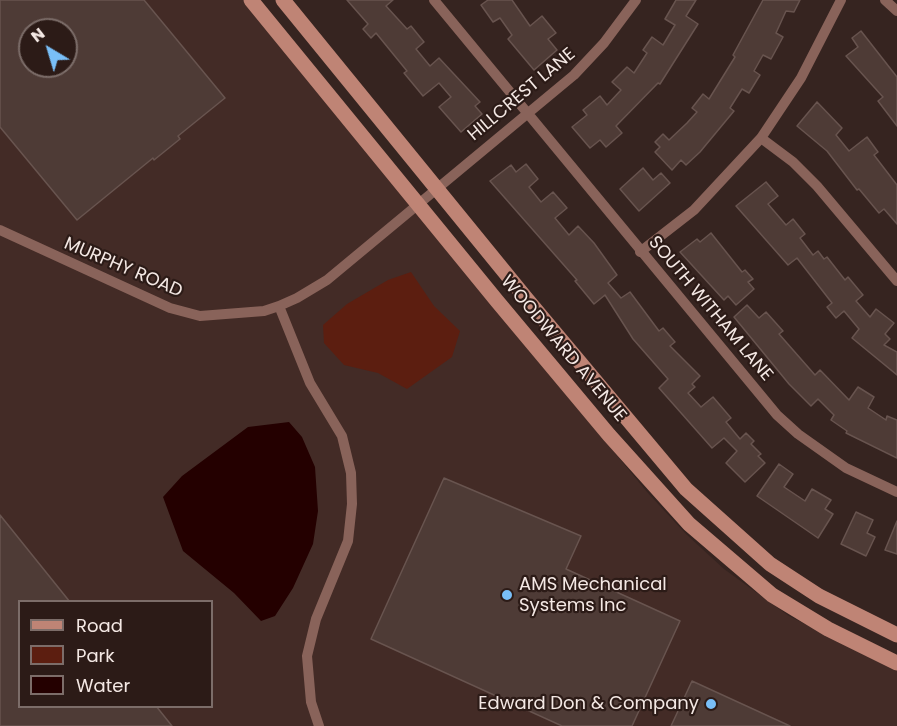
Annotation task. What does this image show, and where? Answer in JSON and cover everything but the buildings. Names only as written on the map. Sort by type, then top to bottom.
[{"type":"street","name":"WOODWARD AVENUE","points":[[251,0],[609,435],[689,524],[772,595],[828,628],[897,663]]},
{"type":"street","name":"WOODWARD AVENUE","points":[[283,0],[525,297],[687,489],[770,564],[819,596],[897,635]]},
{"type":"street","name":"SOUTH WITHAM LANE","points":[[434,0],[777,415],[798,434],[846,468],[897,492]]},
{"type":"street","name":"HILLCREST LANE","points":[[419,205],[582,67],[604,43],[636,0]]},
{"type":"street","points":[[640,252],[694,210],[761,138],[801,78],[841,0]]},
{"type":"street","points":[[885,0],[897,11]]},
{"type":"street","points":[[761,138],[793,162],[817,186],[897,281]]},
{"type":"street","name":"MURPHY ROAD","points":[[0,230],[170,308],[200,316],[264,311],[297,298],[327,280],[419,205]]},
{"type":"street","points":[[279,306],[310,383],[342,436],[351,473],[352,504],[348,541],[316,619],[307,656],[311,702],[319,726]]},
{"type":"shaded area","points":[[0,0],[243,0],[647,492],[686,534],[724,569],[789,616],[897,670],[897,726],[0,726]]},
{"type":"green space","points":[[411,272],[434,306],[460,331],[452,357],[407,389],[378,373],[344,365],[324,343],[323,325],[347,304],[388,280]]},
{"type":"water","points":[[289,422],[302,437],[315,467],[318,511],[313,544],[293,588],[275,616],[261,621],[234,593],[183,551],[163,497],[182,476],[248,427]]},
{"type":"place","name":"AMS Mechanical Systems Inc","points":[[507,595]]},
{"type":"place","name":"Edward Don & Company","points":[[711,704]]}]
